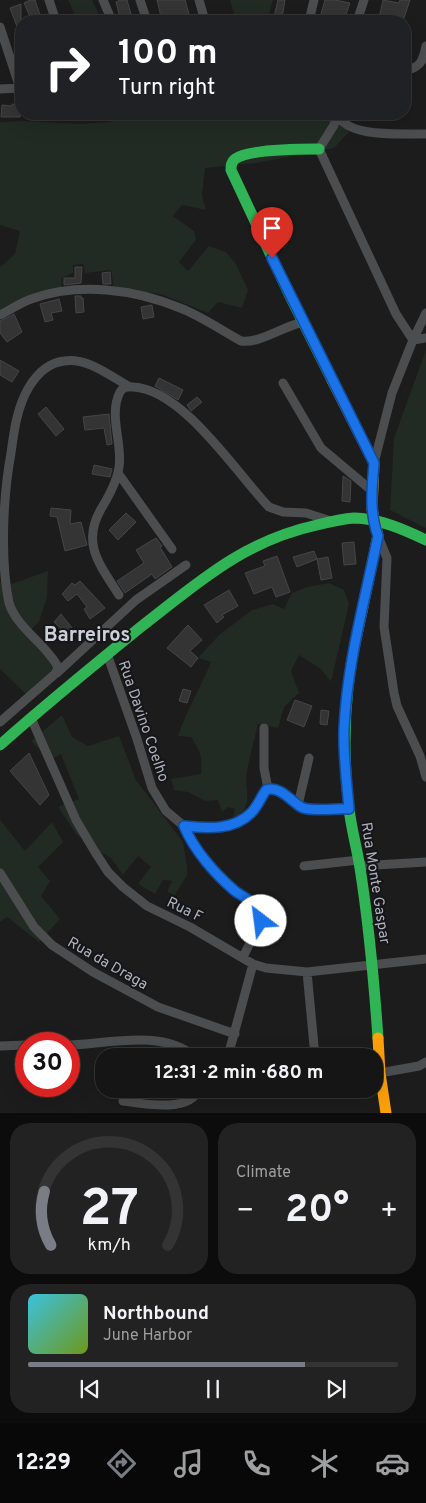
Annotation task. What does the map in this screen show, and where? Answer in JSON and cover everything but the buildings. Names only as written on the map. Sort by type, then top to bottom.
[{"type":"street","points":[[49,0],[54,15]]},
{"type":"street","points":[[103,0],[109,15]]},
{"type":"street","points":[[140,0],[145,15]]},
{"type":"street","points":[[199,0],[203,15]]},
{"type":"street","points":[[310,15],[314,0]]},
{"type":"street","points":[[359,15],[364,0]]},
{"type":"street","points":[[0,27],[15,71]]},
{"type":"street","points":[[411,70],[414,69],[423,58],[426,46]]},
{"type":"street","points":[[0,89],[15,88]]},
{"type":"street","points":[[319,149],[336,120]]},
{"type":"street","points":[[341,120],[351,127],[366,131],[426,134]]},
{"type":"street","points":[[319,149],[246,154],[237,157],[232,164],[232,173],[303,322],[374,463]]},
{"type":"street","points":[[319,149],[396,314],[413,340]]},
{"type":"street","points":[[0,315],[36,297],[62,292],[111,291],[148,296],[182,309],[241,341],[251,341],[287,326],[303,322]]},
{"type":"street","points":[[426,313],[413,340],[392,394],[374,463],[371,490],[372,521],[387,558],[384,627],[394,693],[403,721],[426,772]]},
{"type":"street","points":[[413,340],[426,338]]},
{"type":"street","points":[[57,673],[58,667],[54,660],[14,616],[8,601],[2,546],[2,503],[15,425],[28,388],[42,371],[54,363],[70,360],[91,365],[130,386],[150,391],[186,414],[202,429],[269,507],[283,512],[306,513],[331,521]]},
{"type":"street","points":[[283,383],[321,448],[371,490]]},
{"type":"street","points":[[119,595],[97,559],[92,539],[93,524],[111,492],[118,473],[120,454],[116,408],[120,391],[130,386]]},
{"type":"street","points":[[118,473],[172,549]]},
{"type":"street","points":[[0,745],[107,654],[204,577],[237,554],[281,533],[301,526],[356,518],[417,535],[426,540]]},
{"type":"street","name":"Rua Monte Gaspar","points":[[376,1048],[373,964],[359,863],[349,809],[344,729],[351,660],[378,536]]},
{"type":"street","points":[[0,722],[57,673],[136,600],[186,565]]},
{"type":"street","name":"Rua Davino Coelho","points":[[107,654],[152,788],[166,811],[184,826],[188,836],[209,864],[232,888],[261,912],[262,918],[259,926],[243,957]]},
{"type":"street","name":"Rua F","points":[[31,718],[76,820],[108,872],[147,906],[190,927],[253,964],[266,968],[307,972],[426,959]]},
{"type":"street","points":[[184,826],[214,828],[229,826],[252,813],[268,789],[263,752],[264,728]]},
{"type":"street","points":[[298,805],[309,758]]},
{"type":"street","points":[[268,789],[276,790],[309,810],[349,809]]},
{"type":"street","points":[[304,866],[426,862]]},
{"type":"street","name":"Rua da Draga","points":[[0,873],[34,927],[52,945],[100,976],[158,1007],[235,1034]]},
{"type":"street","points":[[231,1048],[253,964]]},
{"type":"street","points":[[307,972],[314,1048]]},
{"type":"street","points":[[80,1044],[131,1039],[158,1042],[179,1048]]},
{"type":"street","points":[[0,1046],[15,1045]]},
{"type":"street","points":[[383,1073],[419,1066],[426,1062]]},
{"type":"street","points":[[122,1101],[180,1106],[194,1098]]},
{"type":"street","name":"Rua Monte Gaspar","points":[[383,1098],[386,1113]]},
{"type":"shaded area","points":[[68,0],[92,0],[99,15],[75,15]]},
{"type":"shaded area","points":[[230,0],[273,0],[269,15],[234,15]]},
{"type":"shaded area","points":[[117,120],[338,120],[349,132],[334,148],[256,163],[205,168],[202,195],[206,210],[182,205],[173,216],[194,231],[196,240],[179,262],[188,271],[209,246],[226,252],[236,264],[248,290],[242,308],[218,302],[208,313],[161,294],[114,288],[111,270],[85,273],[83,264],[73,265],[73,273],[62,278],[61,289],[0,313],[0,267],[15,254],[20,231],[0,225],[0,122],[24,121],[79,124]]},
{"type":"shaded area","points":[[426,350],[426,528],[390,510],[394,438]]},
{"type":"shaded area","points":[[48,571],[47,597],[39,622],[26,634],[56,669],[27,695],[0,669],[0,581],[6,586]]},
{"type":"shaded area","points":[[329,583],[344,590],[349,604],[331,682],[321,669],[299,655],[291,671],[299,693],[284,707],[278,728],[258,724],[247,771],[247,804],[240,815],[232,821],[235,809],[228,807],[222,812],[218,800],[206,801],[188,792],[174,790],[171,779],[201,774],[200,754],[191,737],[178,736],[211,662],[198,658],[219,635],[252,610],[273,604],[284,609],[292,593],[307,587]]},
{"type":"shaded area","points":[[62,715],[72,737],[88,746],[119,736],[136,780],[183,842],[187,875],[175,895],[167,892],[172,881],[163,880],[155,894],[138,884],[151,867],[138,856],[123,875],[111,858],[93,848],[77,835],[58,807],[79,799],[61,754],[50,760],[31,741]]},
{"type":"shaded area","points":[[0,820],[25,851],[52,822],[63,842],[38,867],[50,881],[41,896],[60,919],[39,942],[7,917],[0,922]]},
{"type":"traffic: fast","points":[[319,149],[275,150],[251,153],[235,159],[231,170],[332,380]]},
{"type":"traffic: fast","points":[[0,745],[88,670],[184,593],[224,565],[267,541],[317,525],[354,518],[382,522],[426,540]]},
{"type":"traffic: fast","points":[[357,634],[349,677],[345,764],[350,816],[369,932],[378,1038]]},
{"type":"traffic: slow","points":[[332,380],[374,463],[372,509],[378,536],[357,634]]},
{"type":"traffic: slow","points":[[378,1038],[380,1073],[386,1113]]},
{"type":"district","name":"Barreiros","points":[[87,634]]},
{"type":"route","points":[[261,921],[262,915],[259,908],[232,888],[209,864],[188,836],[184,826],[203,828],[229,826],[252,813],[266,790],[270,788],[273,788],[305,809],[349,809],[344,751],[348,682],[378,536],[372,521],[371,490],[374,463],[272,258]]}]
